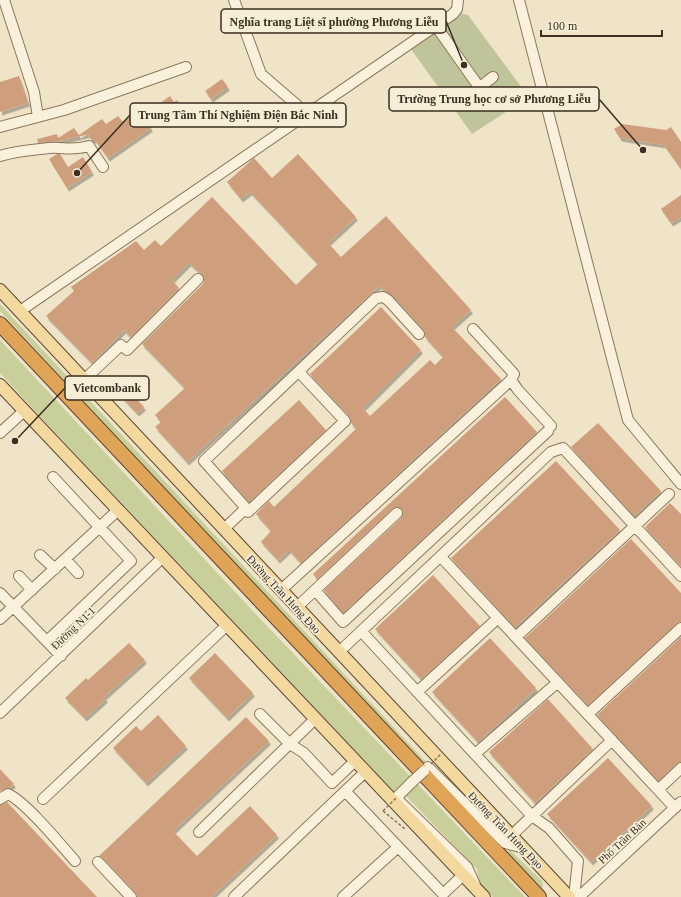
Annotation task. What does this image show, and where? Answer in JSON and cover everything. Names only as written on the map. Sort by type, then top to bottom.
[{"type":"highway","name":"Đường Trần Hưng Đạo","points":[[0,324],[539,897]]},
{"type":"main road","name":"Đường Trần Hưng Đạo","points":[[0,290],[224,530],[525,848],[569,897]]},
{"type":"main road","points":[[0,385],[314,720],[480,894]]},
{"type":"street","points":[[234,0],[261,74],[297,105]]},
{"type":"street","points":[[20,311],[436,26],[456,11],[458,0]]},
{"type":"street","points":[[519,0],[628,420],[681,484]]},
{"type":"street","points":[[6,1],[34,92],[38,117]]},
{"type":"street","points":[[436,26],[479,87]]},
{"type":"street","points":[[0,127],[64,110],[186,67]]},
{"type":"street","points":[[466,98],[493,77]]},
{"type":"street","points":[[0,156],[17,151],[50,148],[71,150],[89,146],[103,167]]},
{"type":"street","points":[[85,380],[122,345],[127,350],[198,278]]},
{"type":"street","points":[[299,372],[345,421],[248,512],[204,461],[373,300],[379,298],[388,300],[419,334]]},
{"type":"street","points":[[281,590],[511,380],[514,374],[473,329]]},
{"type":"street","points":[[315,590],[343,622],[550,428],[511,380]]},
{"type":"street","points":[[0,433],[24,411]]},
{"type":"street","points":[[339,652],[551,452],[563,448],[681,576]]},
{"type":"street","points":[[47,641],[131,562],[53,477]]},
{"type":"street","points":[[516,637],[669,494]]},
{"type":"street","points":[[224,530],[246,508]]},
{"type":"street","points":[[0,619],[118,510]]},
{"type":"street","points":[[297,607],[397,513]]},
{"type":"street","points":[[40,555],[55,569]]},
{"type":"street","points":[[441,557],[612,740],[659,789],[678,805]]},
{"type":"street","name":"Đường N1-1","points":[[0,713],[162,558]]},
{"type":"street","points":[[65,560],[78,573]]},
{"type":"street","points":[[19,576],[32,590]]},
{"type":"street","points":[[0,593],[61,656]]},
{"type":"street","points":[[417,692],[498,618]]},
{"type":"street","points":[[43,799],[226,626]]},
{"type":"street","points":[[588,714],[681,628]]},
{"type":"street","points":[[361,631],[532,816],[549,828],[578,861],[574,897]]},
{"type":"street","points":[[475,754],[558,682]]},
{"type":"street","points":[[260,714],[290,744],[304,753],[332,783],[354,762]]},
{"type":"street","points":[[199,832],[314,720]]},
{"type":"street","points":[[512,835],[612,740]]},
{"type":"street","points":[[480,894],[467,867],[442,841],[396,798],[428,767],[505,843],[525,848]]},
{"type":"street","points":[[659,789],[681,768]]},
{"type":"street","points":[[234,897],[346,792],[364,773]]},
{"type":"street","points":[[346,792],[443,894],[463,875]]},
{"type":"street","points":[[0,800],[8,794],[12,796],[26,808],[76,861]]},
{"type":"street","name":"Phố Trần Bàn","points":[[579,897],[678,805]]},
{"type":"street","points":[[343,897],[398,846]]},
{"type":"street","points":[[98,862],[131,897]]},
{"type":"path","points":[[428,767],[441,754]]},
{"type":"path","points":[[396,798],[382,811],[405,829]]},
{"type":"green space","points":[[452,11],[468,15],[522,88],[521,102],[472,134],[406,42]]},
{"type":"green space","points":[[0,304],[426,762],[422,766],[0,311]]},
{"type":"green space","points":[[0,340],[251,609],[525,897],[493,897],[479,883],[477,869],[398,788],[394,792],[0,373]]},
{"type":"green space","points":[[509,849],[542,881],[543,886],[541,889],[507,852]]},
{"type":"building","points":[[19,76],[28,103],[0,112],[0,82]]},
{"type":"building","points":[[222,79],[228,87],[211,99],[205,91]]},
{"type":"building","points":[[170,96],[174,102],[177,100],[183,108],[162,122],[153,108]]},
{"type":"building","points":[[139,111],[151,128],[108,158],[95,140],[92,140],[88,135],[90,134],[60,141],[38,143],[37,139],[57,134],[58,138],[74,128],[79,135],[102,119],[106,124],[118,116],[123,122]]},
{"type":"building","points":[[622,124],[666,130],[671,127],[681,142],[681,169],[664,145],[620,138],[614,129]]},
{"type":"building","points":[[57,154],[60,154],[68,167],[83,157],[92,172],[67,188],[49,159]]},
{"type":"building","points":[[298,154],[356,217],[328,243],[341,257],[386,216],[471,310],[452,327],[501,379],[301,563],[289,550],[278,560],[261,542],[271,531],[256,514],[269,501],[274,507],[356,429],[351,423],[350,417],[310,374],[381,307],[421,350],[363,408],[370,416],[430,360],[435,365],[443,357],[425,337],[424,330],[393,296],[379,286],[187,462],[155,427],[161,422],[155,415],[185,388],[142,344],[203,284],[203,275],[189,263],[172,280],[179,288],[131,337],[124,330],[92,363],[46,316],[74,291],[71,287],[136,241],[144,250],[155,240],[161,246],[212,197],[296,285],[318,264],[250,192],[241,199],[227,182],[254,158],[272,178]]},
{"type":"building","points":[[681,195],[681,217],[671,223],[661,209]]},
{"type":"building","points":[[115,376],[144,407],[137,413],[108,383]]},
{"type":"building","points":[[505,397],[537,432],[343,613],[324,590],[401,518],[403,514],[402,509],[398,507],[393,508],[317,579],[313,574]]},
{"type":"building","points":[[299,400],[326,430],[249,502],[222,471]]},
{"type":"building","points":[[598,423],[661,491],[634,516],[571,447]]},
{"type":"building","points":[[556,461],[620,530],[515,627],[451,558]]},
{"type":"building","points":[[670,503],[681,514],[681,566],[645,527]]},
{"type":"building","points":[[631,539],[681,593],[681,622],[677,623],[588,705],[525,638]]},
{"type":"building","points":[[433,575],[480,626],[421,679],[375,629]]},
{"type":"building","points":[[681,637],[681,762],[677,763],[658,781],[597,715]]},
{"type":"building","points":[[490,638],[536,688],[478,742],[432,692]]},
{"type":"building","points":[[129,643],[145,660],[104,697],[106,699],[85,718],[65,698],[86,678],[88,680]]},
{"type":"building","points":[[215,653],[253,693],[227,718],[189,678]]},
{"type":"building","points":[[548,699],[593,749],[535,803],[489,752]]},
{"type":"building","points":[[158,715],[186,746],[146,783],[113,748],[136,726],[141,731]]},
{"type":"building","points":[[246,717],[269,741],[173,831],[197,856],[250,806],[277,835],[211,897],[137,897],[136,893],[103,858],[99,856]]},
{"type":"building","points":[[608,758],[652,806],[591,862],[547,814]]},
{"type":"building","points":[[0,769],[14,784],[9,788],[0,791]]},
{"type":"building","points":[[7,802],[97,897],[0,897],[0,805]]},
{"type":"place","name":"Nghĩa trang Liệt sĩ phường Phương Liễu","points":[[464,65]]},
{"type":"place","name":"Trường Trung học cơ sở Phương Liễu","points":[[643,150]]},
{"type":"place","name":"Trung Tâm Thí Nghiệm Điện Bắc Ninh","points":[[77,173]]},
{"type":"place","name":"Vietcombank","points":[[15,441]]}]
